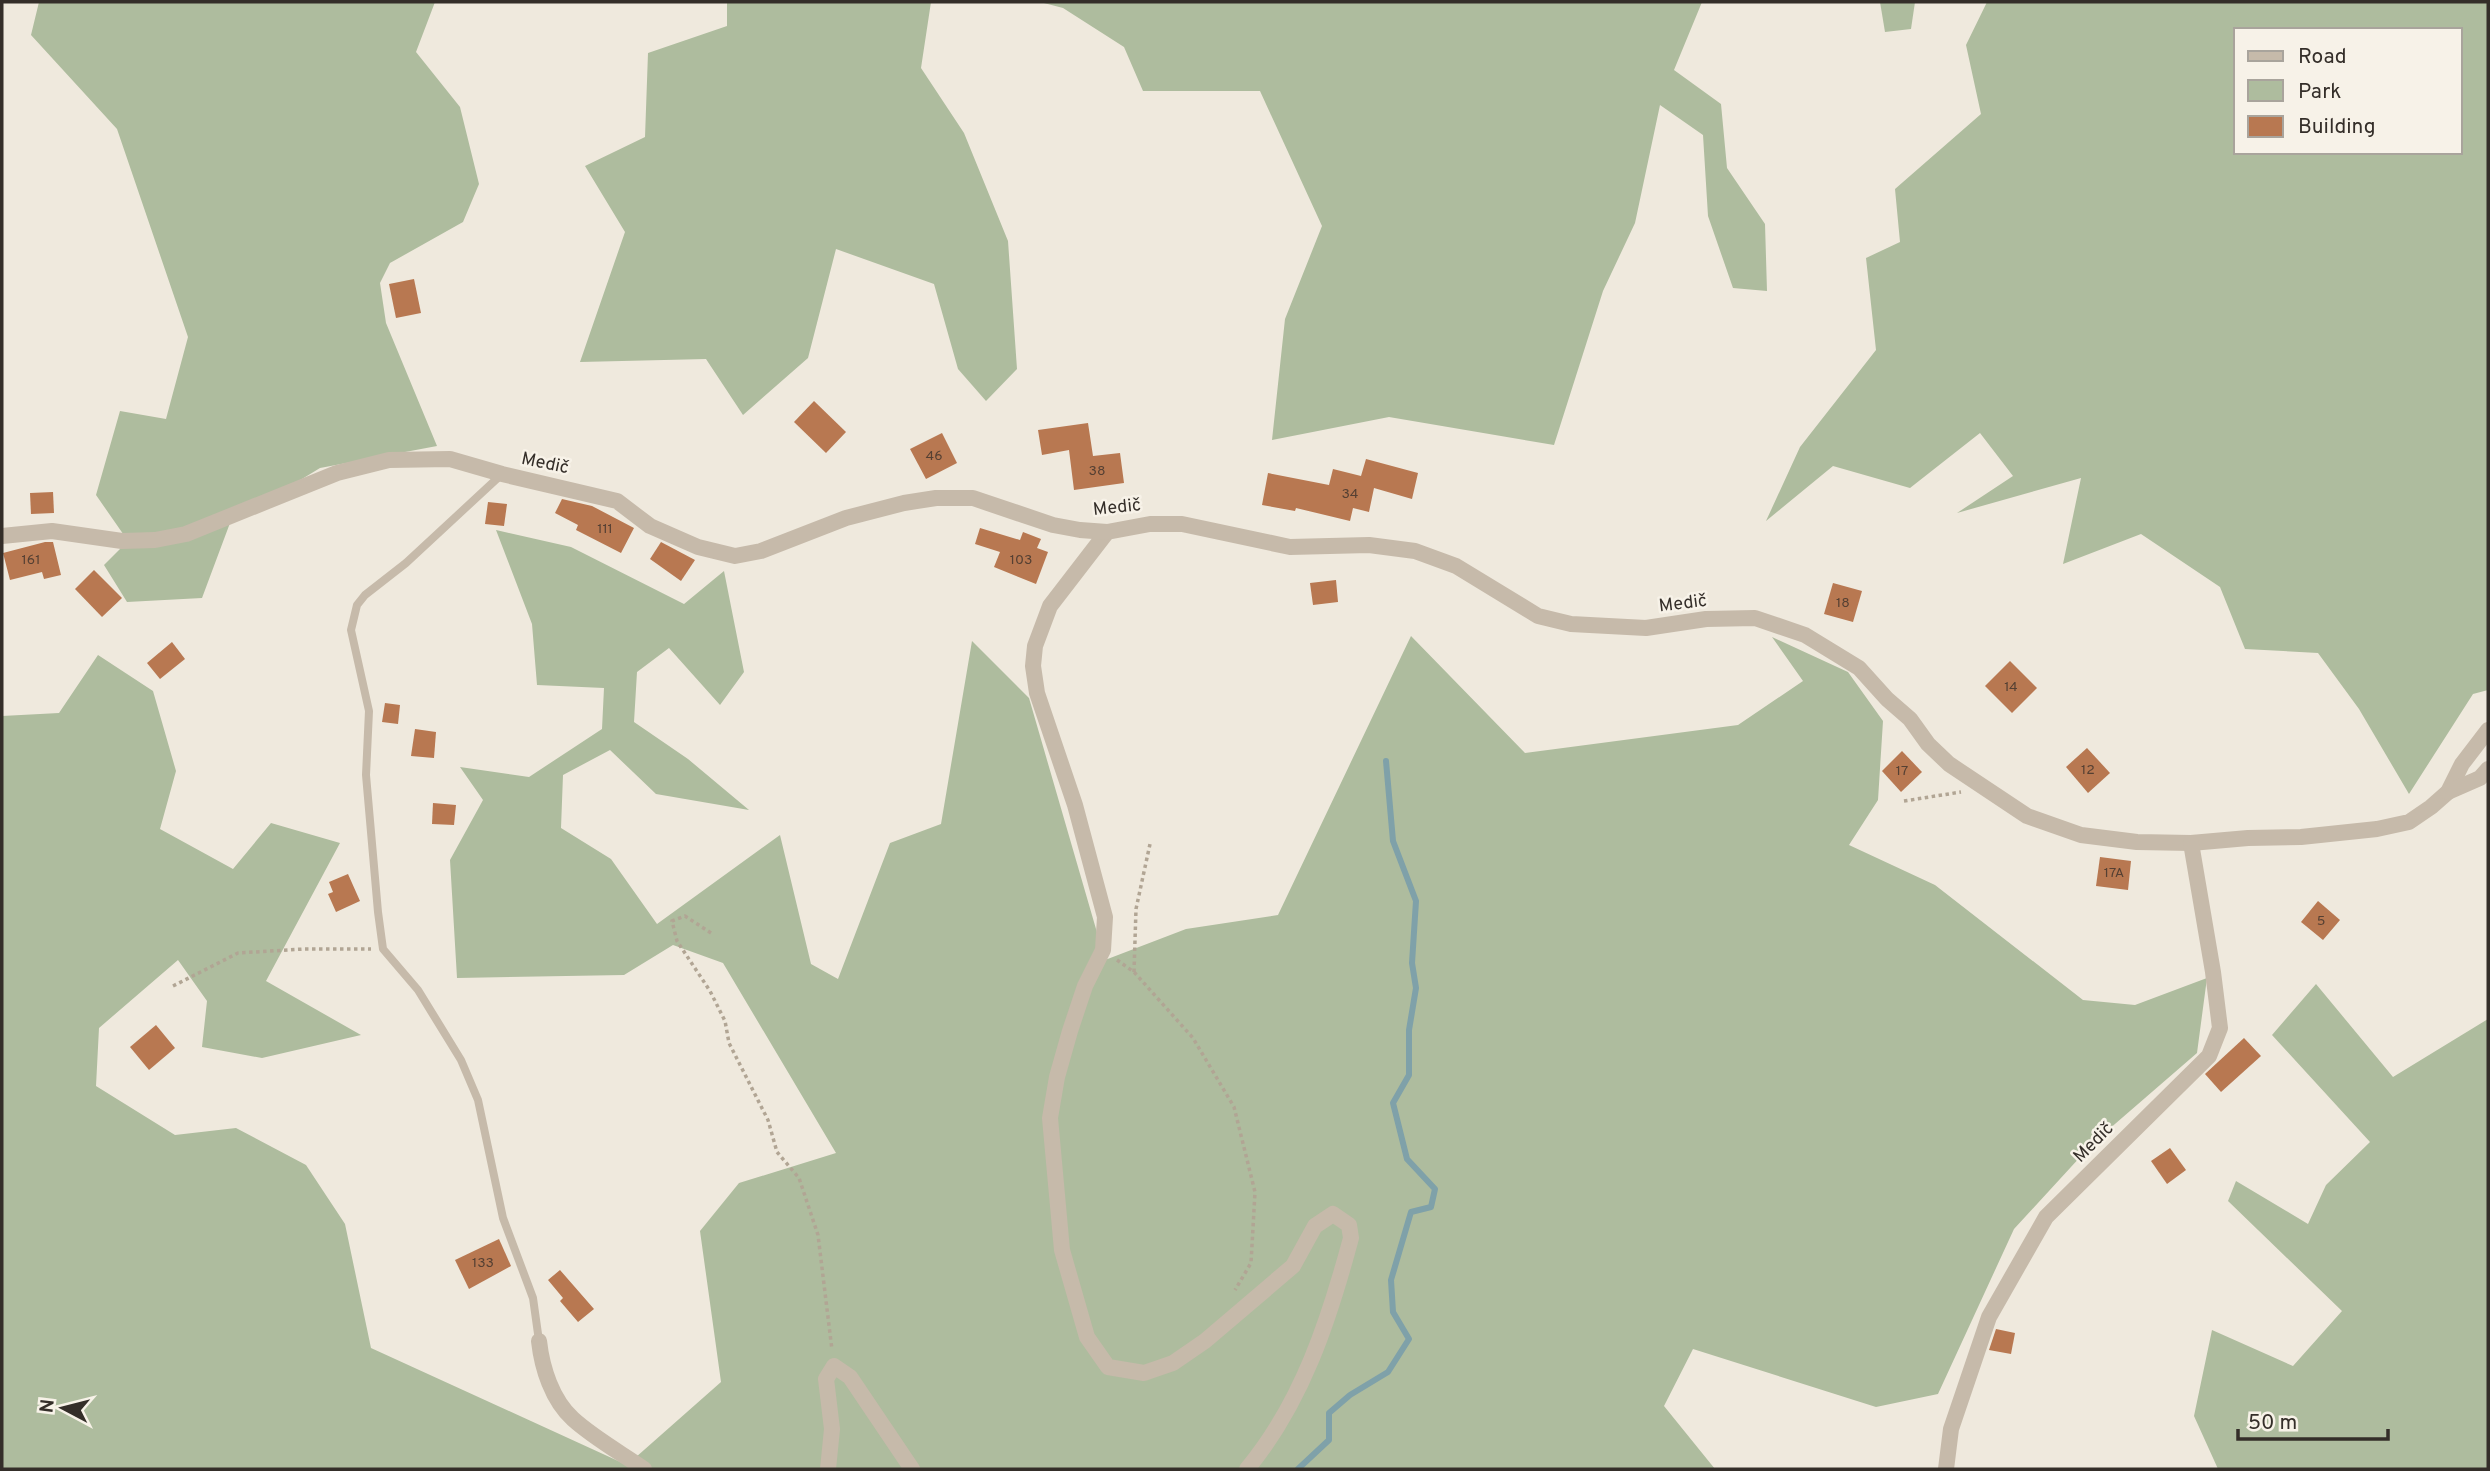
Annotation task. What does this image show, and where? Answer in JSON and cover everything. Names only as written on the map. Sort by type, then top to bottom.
[{"type":"street","name":"Medič","points":[[2,536],[52,531],[122,541],[155,540],[186,534],[337,473],[389,460],[450,458],[502,474],[617,500],[650,526],[698,547],[735,556],[761,551],[846,518],[936,498],[973,498],[1053,525],[1107,532],[1150,524],[1182,524],[1290,547],[1369,545],[1415,551],[1455,566],[1538,616],[1571,624],[1646,628],[1706,619],[1755,618],[1805,635],[1859,668],[1910,719],[1928,744],[1949,764],[2027,816],[2081,835],[2137,842],[2191,843],[2301,837],[2377,829],[2409,822],[2448,792],[2462,764],[2488,730]]},
{"type":"street","points":[[1107,532],[1050,606],[1035,646],[1033,666],[1037,692],[1075,804],[1105,917],[1103,950],[1085,986],[1070,1031],[1057,1077],[1050,1118],[1062,1250],[1087,1337],[1108,1367],[1143,1373],[1173,1363],[1293,1266],[1315,1226],[1333,1214],[1349,1225],[1351,1238],[1328,1321],[1290,1406],[1247,1469]]},
{"type":"street","points":[[2448,792],[2480,778],[2488,769]]},
{"type":"street","name":"Medič","points":[[1946,1469],[1951,1429],[1989,1317],[2046,1217],[2209,1056],[2220,1028],[2191,843]]},
{"type":"street","points":[[539,1341],[542,1363],[551,1387],[572,1418],[644,1469]]},
{"type":"street","points":[[828,1469],[832,1429],[826,1379],[834,1366],[850,1377],[912,1469]]},
{"type":"lane","points":[[502,474],[406,563],[365,595],[357,605],[351,630],[369,711],[366,775],[383,949],[418,990],[461,1060],[478,1100],[503,1218],[533,1298],[539,1341]]},
{"type":"path","points":[[1905,801],[1987,789]]},
{"type":"path","points":[[1135,972],[1136,909],[1150,844]]},
{"type":"path","points":[[711,933],[685,916],[672,921],[677,941],[710,991],[725,1021],[729,1043],[768,1120],[777,1152],[799,1178],[818,1235],[834,1366]]},
{"type":"path","points":[[173,986],[238,953],[304,949],[383,949]]},
{"type":"path","points":[[1103,950],[1135,972],[1194,1038],[1234,1107],[1255,1192],[1251,1263],[1229,1301],[1230,1319]]},
{"type":"green space","points":[[39,2],[435,2],[416,52],[460,107],[479,184],[463,222],[390,263],[380,283],[386,323],[437,446],[320,468],[230,523],[202,598],[127,602],[104,565],[128,541],[96,495],[120,411],[166,419],[188,337],[117,129],[31,35]]},
{"type":"green space","points":[[727,2],[931,2],[921,68],[964,133],[1008,241],[1017,369],[986,401],[958,369],[934,284],[836,249],[808,358],[743,415],[706,359],[580,362],[625,232],[585,166],[645,137],[648,53],[727,26]]},
{"type":"green space","points":[[1040,2],[1702,2],[1674,70],[1721,104],[1727,168],[1765,224],[1767,291],[1733,288],[1708,216],[1703,135],[1660,105],[1635,223],[1603,291],[1554,445],[1389,417],[1272,440],[1285,319],[1322,226],[1260,91],[1143,91],[1124,47],[1063,8]]},
{"type":"green space","points":[[1880,2],[1915,2],[1911,29],[1885,32]]},
{"type":"green space","points":[[1987,2],[2488,2],[2488,690],[2473,694],[2409,794],[2359,709],[2318,653],[2245,649],[2220,587],[2141,534],[2063,564],[2081,478],[1957,513],[2013,476],[1980,433],[1910,488],[1833,466],[1766,521],[1800,447],[1876,350],[1866,258],[1900,242],[1895,189],[1981,114],[1966,45]]},
{"type":"green space","points":[[496,530],[571,547],[684,604],[724,571],[744,672],[720,705],[669,648],[637,672],[634,722],[688,759],[749,810],[656,794],[610,750],[563,775],[561,828],[611,859],[657,924],[780,835],[811,964],[838,979],[890,843],[941,824],[972,641],[1029,698],[1105,960],[1186,929],[1278,915],[1411,636],[1525,753],[1738,725],[1803,681],[1772,637],[1848,672],[1883,721],[1878,800],[1849,845],[1935,885],[2083,1000],[2135,1005],[2207,978],[2197,1053],[2093,1143],[2014,1229],[1938,1394],[1876,1407],[1693,1349],[1664,1406],[1715,1469],[2,1469],[2,716],[59,713],[98,655],[153,691],[176,771],[160,829],[233,869],[271,823],[340,843],[266,981],[361,1035],[262,1058],[202,1047],[207,1001],[178,960],[99,1028],[96,1086],[175,1135],[236,1128],[306,1165],[345,1224],[371,1348],[627,1465],[721,1382],[700,1231],[739,1183],[836,1153],[723,963],[673,945],[624,975],[457,978],[450,860],[483,800],[460,767],[529,777],[602,729],[604,688],[537,685],[532,624]]},
{"type":"green space","points":[[2316,984],[2393,1077],[2488,1019],[2488,1469],[2218,1469],[2194,1416],[2212,1330],[2293,1366],[2342,1311],[2228,1201],[2236,1181],[2308,1224],[2326,1185],[2370,1142],[2272,1035]]},
{"type":"building","points":[[414,279],[421,313],[396,318],[389,284]]},
{"type":"building","points":[[814,401],[846,432],[826,453],[794,422]]},
{"type":"building","points":[[1088,423],[1093,456],[1120,453],[1124,483],[1074,490],[1069,450],[1042,455],[1038,430]]},
{"type":"building","points":[[942,433],[957,463],[926,479],[910,449]]},
{"type":"building","points":[[1366,459],[1418,473],[1412,499],[1374,488],[1369,512],[1353,508],[1350,521],[1296,508],[1295,511],[1262,505],[1268,473],[1329,485],[1333,469],[1361,476]]},
{"type":"building","points":[[53,492],[54,513],[31,514],[30,493]]},
{"type":"building","points":[[562,499],[592,506],[634,528],[621,553],[576,530],[578,525],[555,513]]},
{"type":"building","points":[[488,502],[507,504],[504,526],[485,524]]},
{"type":"building","points":[[980,528],[1020,540],[1023,532],[1041,539],[1037,548],[1048,552],[1036,584],[994,567],[1000,552],[975,544]]},
{"type":"building","points":[[53,542],[61,575],[44,579],[42,572],[10,580],[3,553]]},
{"type":"building","points":[[661,542],[695,560],[681,581],[650,559]]},
{"type":"building","points":[[94,570],[122,598],[102,617],[75,589]]},
{"type":"building","points":[[1336,580],[1338,602],[1313,605],[1310,583]]},
{"type":"building","points":[[1833,583],[1862,591],[1853,622],[1824,614]]},
{"type":"building","points":[[172,642],[185,659],[160,679],[147,663]]},
{"type":"building","points":[[2010,661],[2037,688],[2012,713],[1985,686]]},
{"type":"building","points":[[385,703],[400,705],[398,724],[382,722]]},
{"type":"building","points":[[415,729],[436,732],[434,758],[411,756]]},
{"type":"building","points":[[2087,748],[2110,773],[2088,793],[2066,767]]},
{"type":"building","points":[[1902,751],[1922,772],[1901,792],[1882,771]]},
{"type":"building","points":[[433,803],[456,805],[454,825],[432,824]]},
{"type":"building","points":[[2100,857],[2131,861],[2128,890],[2096,886]]},
{"type":"building","points":[[348,874],[360,901],[336,912],[328,894],[333,892],[329,882]]},
{"type":"building","points":[[2318,901],[2340,920],[2323,940],[2301,922]]},
{"type":"building","points":[[156,1025],[175,1048],[149,1070],[130,1047]]},
{"type":"building","points":[[2244,1038],[2261,1056],[2221,1092],[2205,1074]]},
{"type":"building","points":[[2170,1148],[2186,1170],[2167,1184],[2151,1161]]},
{"type":"building","points":[[499,1239],[511,1266],[469,1289],[455,1260]]},
{"type":"building","points":[[560,1270],[594,1309],[578,1322],[560,1301],[563,1298],[548,1280]]},
{"type":"building","points":[[1996,1329],[2015,1333],[2011,1354],[1989,1350]]},
{"type":"waterway","points":[[1298,1469],[1329,1440],[1329,1413],[1350,1395],[1388,1372],[1409,1339],[1393,1312],[1391,1280],[1411,1212],[1431,1207],[1435,1189],[1407,1159],[1393,1103],[1409,1075],[1409,1030],[1416,988],[1412,963],[1416,901],[1393,841],[1386,761]]}]
